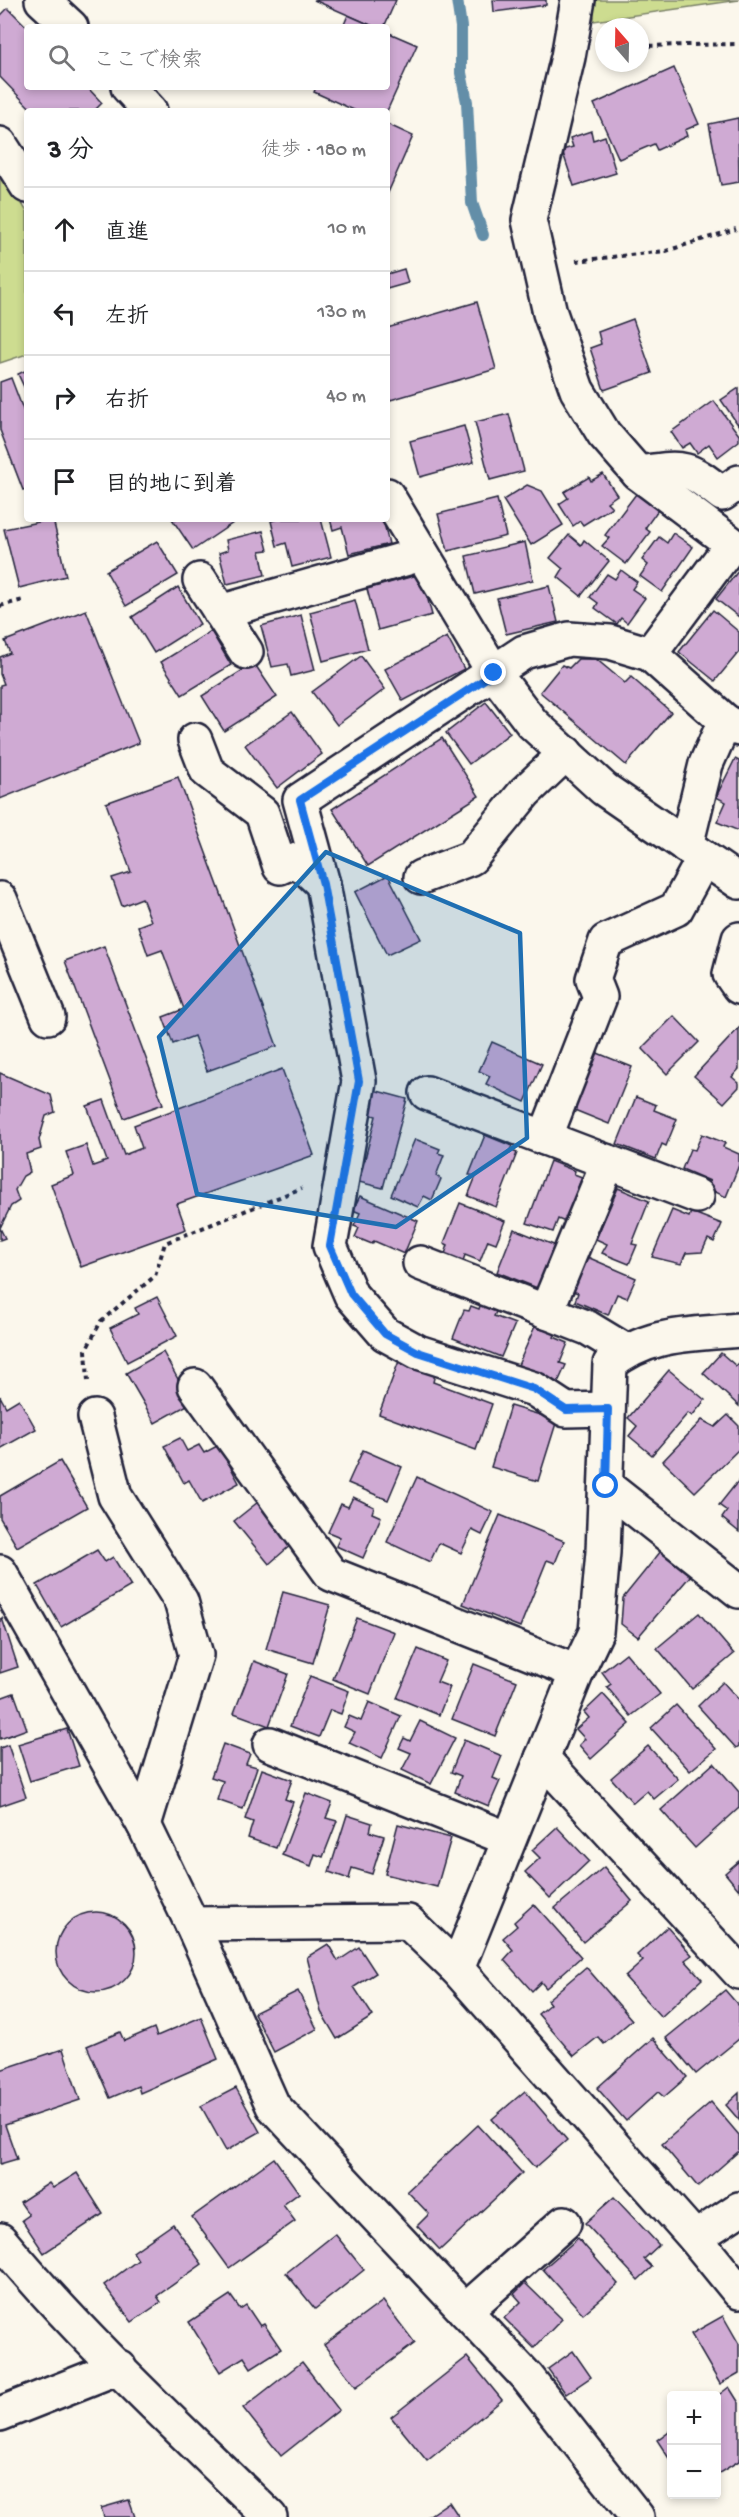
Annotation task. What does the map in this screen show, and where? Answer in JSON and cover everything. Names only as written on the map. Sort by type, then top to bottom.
[{"type":"street","points":[[42,0],[68,24]]},
{"type":"street","points":[[578,0],[568,57],[529,220],[550,313],[577,390],[604,434],[638,473],[732,544],[650,654]]},
{"type":"street","points":[[131,90],[147,108]]},
{"type":"street","points":[[0,144],[24,181]]},
{"type":"street","points":[[638,473],[671,469],[693,471],[722,494],[739,482]]},
{"type":"street","points":[[390,500],[494,673],[532,723],[604,789],[739,882]]},
{"type":"street","points":[[220,612],[422,554]]},
{"type":"street","points":[[200,579],[246,652]]},
{"type":"street","points":[[544,1138],[600,997],[593,979],[606,941],[676,909],[695,852],[706,764],[732,725],[650,654],[610,642],[569,639],[524,652],[300,800],[323,884],[359,1081],[330,1246],[351,1294],[385,1334],[418,1352],[534,1389],[566,1410],[608,1409]]},
{"type":"street","points":[[195,740],[207,771],[262,813],[280,867],[297,861],[323,884]]},
{"type":"street","points":[[421,877],[471,858],[525,792],[566,753]]},
{"type":"street","points":[[0,899],[13,971],[48,1017]]},
{"type":"street","points":[[739,939],[730,974],[739,987]]},
{"type":"street","points":[[427,1093],[697,1196]]},
{"type":"street","points":[[546,1312],[608,1162]]},
{"type":"street","points":[[420,1263],[588,1328],[626,1351]]},
{"type":"street","points":[[457,1970],[577,1672],[596,1632],[606,1486],[610,1364],[626,1351],[654,1338],[739,1330]]},
{"type":"street","points":[[195,1386],[331,1574],[577,1672]]},
{"type":"street","points":[[94,1417],[114,1496],[181,1601],[196,1654],[144,1825]]},
{"type":"street","points":[[606,1486],[739,1591]]},
{"type":"street","points":[[0,1572],[144,1825],[192,1924],[273,2106],[527,2376],[637,2517]]},
{"type":"street","points":[[270,1744],[509,1839]]},
{"type":"street","points":[[542,1758],[739,1972]]},
{"type":"street","points":[[192,1924],[408,1922],[457,1970],[695,2238],[739,2292]]},
{"type":"street","points":[[695,2238],[739,2209]]},
{"type":"street","points":[[465,2311],[564,2223]]},
{"type":"street","points":[[0,2240],[32,2278],[270,2517]]},
{"type":"street","points":[[0,2414],[119,2367]]},
{"type":"path","points":[[649,46],[739,44]]},
{"type":"path","points":[[542,273],[575,261],[666,251],[736,229]]},
{"type":"path","points":[[0,606],[23,600]]},
{"type":"path","points":[[94,1417],[86,1350],[101,1321],[154,1276],[165,1243],[305,1186],[330,1246]]},
{"type":"highlighted area","points":[[326,852],[520,933],[527,1138],[396,1227],[197,1194],[159,1037]]},
{"type":"green space","points":[[593,0],[739,0],[615,18],[595,18],[594,21]]},
{"type":"green space","points":[[0,166],[24,207],[24,355],[0,363]]},
{"type":"building","points":[[314,0],[396,0],[385,24],[368,24]]},
{"type":"building","points":[[493,0],[546,0],[546,5],[494,12]]},
{"type":"building","points":[[8,8],[24,24],[24,90],[90,90],[102,103],[97,108],[30,108],[0,77],[0,16]]},
{"type":"building","points":[[348,15],[368,24],[344,24]]},
{"type":"building","points":[[390,33],[417,45],[388,108],[349,108],[314,92],[315,90],[390,90]]},
{"type":"building","points":[[674,68],[699,124],[685,130],[687,136],[657,150],[654,144],[619,159],[594,104]]},
{"type":"building","points":[[738,118],[739,182],[721,185],[709,124]]},
{"type":"building","points":[[390,125],[413,136],[390,188]]},
{"type":"building","points":[[591,131],[593,140],[605,136],[616,173],[574,186],[562,150],[573,147],[570,138]]},
{"type":"building","points":[[404,269],[408,283],[390,288],[390,273]]},
{"type":"building","points":[[477,302],[496,369],[390,400],[390,327]]},
{"type":"building","points":[[633,319],[652,373],[604,390],[590,348],[601,344],[598,332]]},
{"type":"building","points":[[24,371],[24,387],[18,374]]},
{"type":"building","points":[[11,378],[24,412],[23,490],[0,430],[0,382]]},
{"type":"building","points":[[739,388],[739,426],[721,400]]},
{"type":"building","points":[[714,401],[739,435],[739,441],[718,457],[709,444],[697,453],[690,443],[682,448],[671,432]]},
{"type":"building","points":[[509,414],[524,471],[490,480],[475,422]]},
{"type":"building","points":[[464,426],[474,462],[420,477],[410,441]]},
{"type":"building","points":[[603,474],[617,495],[607,502],[612,507],[583,525],[580,521],[573,526],[559,504],[568,498],[564,492],[589,477],[591,481]]},
{"type":"building","points":[[527,485],[542,491],[563,525],[531,545],[503,500]]},
{"type":"building","points":[[636,494],[658,510],[645,528],[650,532],[626,564],[602,546],[609,538],[605,535]]},
{"type":"building","points":[[497,499],[506,536],[448,551],[438,514]]},
{"type":"building","points":[[38,522],[54,522],[66,576],[19,588],[4,529]]},
{"type":"building","points":[[174,522],[235,522],[193,550]]},
{"type":"building","points":[[271,522],[322,522],[331,557],[292,567],[286,543],[277,546]]},
{"type":"building","points":[[331,522],[384,522],[389,544],[349,554],[342,527],[333,530]]},
{"type":"building","points":[[263,531],[268,550],[260,551],[265,575],[227,584],[219,553],[228,550],[226,540]]},
{"type":"building","points":[[673,533],[693,547],[662,592],[640,576],[648,565],[642,560],[659,537],[667,543]]},
{"type":"building","points":[[569,535],[581,545],[584,540],[609,561],[581,596],[558,577],[563,569],[550,558]]},
{"type":"building","points":[[157,541],[178,575],[126,606],[106,571]]},
{"type":"building","points":[[525,542],[533,580],[475,594],[466,556]]},
{"type":"building","points":[[621,570],[637,582],[632,589],[645,598],[627,623],[621,618],[617,624],[595,608],[598,603],[590,597],[607,574],[615,579]]},
{"type":"building","points":[[739,570],[739,617],[716,599]]},
{"type":"building","points":[[421,574],[432,615],[378,630],[367,589]]},
{"type":"building","points":[[549,586],[558,622],[506,634],[497,598]]},
{"type":"building","points":[[178,587],[200,624],[154,653],[132,617]]},
{"type":"building","points":[[355,600],[368,649],[323,661],[310,612]]},
{"type":"building","points":[[86,610],[139,743],[0,799],[0,685],[4,684],[0,674],[0,657],[10,653],[5,641]]},
{"type":"building","points":[[713,610],[739,632],[739,652],[715,681],[679,652]]},
{"type":"building","points":[[301,615],[315,670],[291,676],[288,664],[272,667],[261,626]]},
{"type":"building","points":[[211,631],[231,665],[182,695],[161,662]]},
{"type":"building","points":[[447,637],[464,669],[403,701],[385,669]]},
{"type":"building","points":[[361,656],[385,689],[337,725],[312,692]]},
{"type":"building","points":[[578,659],[596,659],[625,683],[631,677],[671,712],[626,765],[540,692],[562,665],[569,668]]},
{"type":"building","points":[[254,663],[277,697],[224,731],[202,696]]},
{"type":"building","points":[[486,702],[510,733],[469,764],[446,733]]},
{"type":"building","points":[[292,712],[322,754],[277,788],[245,745]]},
{"type":"building","points":[[442,738],[479,796],[368,866],[332,809]]},
{"type":"building","points":[[735,759],[739,761],[739,831],[717,822],[726,802],[716,797]]},
{"type":"building","points":[[178,777],[277,1046],[207,1071],[194,1036],[173,1044],[163,1017],[184,1009],[162,950],[148,955],[138,926],[151,921],[142,898],[122,906],[112,878],[131,872],[106,803]]},
{"type":"building","points":[[388,875],[421,939],[387,955],[355,892]]},
{"type":"building","points":[[104,946],[163,1104],[124,1118],[65,961]]},
{"type":"building","points":[[674,1016],[699,1042],[667,1074],[642,1048]]},
{"type":"building","points":[[739,1028],[739,1069],[732,1077],[739,1083],[739,1087],[724,1103],[694,1076]]},
{"type":"building","points":[[492,1042],[542,1064],[525,1102],[486,1084],[490,1076],[479,1071]]},
{"type":"building","points":[[590,1050],[632,1067],[609,1124],[567,1107]]},
{"type":"building","points":[[282,1069],[314,1155],[177,1204],[186,1229],[81,1267],[51,1184],[74,1175],[66,1152],[86,1145],[93,1166],[107,1161],[87,1106],[104,1100],[124,1155],[142,1148],[134,1125]]},
{"type":"building","points":[[0,1073],[51,1095],[55,1112],[46,1116],[39,1140],[41,1149],[26,1154],[30,1172],[23,1176],[15,1190],[19,1201],[11,1206],[0,1228]]},
{"type":"building","points":[[370,1089],[407,1099],[383,1188],[359,1182],[376,1116],[364,1113]]},
{"type":"building","points":[[636,1097],[656,1105],[654,1110],[677,1119],[666,1146],[662,1144],[656,1159],[617,1144]]},
{"type":"building","points":[[702,1134],[725,1143],[723,1147],[739,1154],[739,1165],[726,1197],[707,1188],[710,1181],[682,1169],[690,1149],[695,1150]]},
{"type":"building","points":[[485,1135],[512,1146],[510,1150],[517,1153],[496,1207],[468,1196],[476,1176],[469,1175]]},
{"type":"building","points":[[415,1139],[440,1149],[438,1153],[444,1155],[436,1176],[441,1179],[432,1200],[424,1196],[418,1207],[391,1195]]},
{"type":"building","points":[[550,1161],[575,1171],[574,1174],[582,1177],[565,1222],[558,1219],[553,1232],[527,1223]]},
{"type":"building","points":[[618,1188],[649,1201],[632,1244],[637,1245],[629,1264],[602,1253],[607,1244],[596,1239]]},
{"type":"building","points":[[360,1196],[418,1221],[404,1254],[374,1241],[372,1244],[355,1237],[359,1228],[354,1226],[360,1213],[353,1210]]},
{"type":"building","points":[[460,1203],[505,1221],[496,1243],[488,1240],[480,1261],[465,1255],[463,1261],[445,1254],[448,1245],[444,1243]]},
{"type":"building","points":[[672,1210],[689,1217],[691,1212],[722,1224],[714,1242],[708,1239],[702,1252],[686,1253],[681,1264],[652,1257]]},
{"type":"building","points":[[0,1228],[5,1238],[0,1240]]},
{"type":"building","points":[[514,1229],[556,1246],[540,1289],[497,1272]]},
{"type":"building","points":[[585,1256],[636,1278],[627,1298],[617,1294],[608,1315],[575,1301],[578,1293],[570,1290]]},
{"type":"building","points":[[157,1297],[177,1336],[127,1362],[110,1328],[138,1314],[135,1308]]},
{"type":"building","points":[[481,1303],[497,1310],[494,1316],[515,1324],[501,1357],[453,1338],[464,1310],[469,1311],[471,1306],[479,1309]]},
{"type":"building","points":[[536,1324],[556,1333],[554,1337],[568,1343],[560,1363],[566,1365],[555,1389],[515,1372]]},
{"type":"building","points":[[163,1352],[191,1403],[155,1423],[126,1373]]},
{"type":"building","points":[[721,1353],[736,1366],[739,1363],[739,1406],[703,1373]]},
{"type":"building","points":[[399,1361],[435,1374],[433,1382],[492,1404],[476,1450],[379,1414]]},
{"type":"building","points":[[669,1370],[705,1400],[692,1416],[688,1413],[652,1455],[629,1436],[637,1426],[628,1418]]},
{"type":"building","points":[[0,1396],[6,1407],[19,1399],[36,1429],[0,1449]]},
{"type":"building","points":[[510,1406],[557,1420],[538,1481],[491,1467]]},
{"type":"building","points":[[728,1415],[739,1426],[739,1449],[695,1492],[663,1461],[702,1420],[715,1427]]},
{"type":"building","points":[[180,1438],[187,1451],[199,1445],[204,1453],[219,1445],[239,1483],[202,1503],[189,1480],[184,1483],[164,1446]]},
{"type":"building","points":[[363,1450],[402,1467],[388,1500],[348,1483]]},
{"type":"building","points":[[60,1461],[87,1507],[17,1547],[0,1518],[0,1496]]},
{"type":"building","points":[[417,1477],[493,1512],[482,1535],[472,1530],[461,1553],[439,1543],[430,1562],[387,1542]]},
{"type":"building","points":[[739,1480],[739,1532],[722,1518],[727,1511],[719,1505]]},
{"type":"building","points":[[353,1497],[374,1507],[372,1513],[381,1517],[363,1558],[336,1546],[340,1537],[328,1532],[341,1504],[348,1507]]},
{"type":"building","points":[[258,1502],[292,1544],[269,1564],[234,1521]]},
{"type":"building","points":[[500,1515],[564,1541],[555,1563],[547,1560],[520,1627],[463,1604]]},
{"type":"building","points":[[97,1550],[105,1562],[113,1557],[131,1586],[61,1627],[37,1585]]},
{"type":"building","points":[[661,1551],[691,1575],[638,1637],[621,1624],[623,1598]]},
{"type":"building","points":[[283,1592],[330,1605],[313,1663],[266,1649]]},
{"type":"building","points":[[699,1613],[734,1654],[692,1689],[657,1648]]},
{"type":"building","points":[[2,1618],[18,1667],[0,1673],[0,1619]]},
{"type":"building","points":[[357,1618],[394,1632],[370,1694],[333,1679]]},
{"type":"building","points":[[418,1649],[446,1661],[437,1682],[450,1687],[439,1715],[397,1698]]},
{"type":"building","points":[[626,1653],[660,1694],[631,1716],[607,1687],[611,1684],[602,1672]]},
{"type":"building","points":[[254,1661],[288,1674],[269,1726],[234,1713]]},
{"type":"building","points":[[474,1664],[517,1681],[495,1736],[452,1719]]},
{"type":"building","points":[[310,1676],[349,1691],[341,1714],[330,1710],[319,1737],[290,1726]]},
{"type":"building","points":[[723,1682],[739,1700],[739,1746],[736,1748],[698,1706]]},
{"type":"building","points":[[14,1693],[27,1729],[0,1739],[0,1698]]},
{"type":"building","points":[[603,1694],[630,1724],[591,1759],[579,1745],[585,1739],[576,1729],[589,1718],[584,1712]]},
{"type":"building","points":[[369,1702],[401,1716],[382,1758],[349,1743],[355,1732],[344,1727],[349,1716],[361,1721]]},
{"type":"building","points":[[676,1705],[716,1749],[690,1771],[651,1728]]},
{"type":"building","points":[[420,1721],[455,1738],[431,1784],[402,1770],[411,1753],[399,1748],[404,1738],[410,1741]]},
{"type":"building","points":[[67,1729],[79,1766],[30,1781],[18,1744]]},
{"type":"building","points":[[464,1740],[502,1756],[493,1778],[500,1781],[489,1806],[455,1792],[461,1776],[451,1772]]},
{"type":"building","points":[[223,1744],[250,1754],[246,1764],[257,1767],[243,1809],[217,1800],[223,1781],[211,1777]]},
{"type":"building","points":[[8,1745],[26,1797],[0,1806],[0,1748]]},
{"type":"building","points":[[648,1746],[678,1779],[654,1799],[647,1791],[633,1803],[611,1778]]},
{"type":"building","points":[[714,1763],[739,1792],[739,1808],[695,1848],[661,1810]]},
{"type":"building","points":[[262,1769],[292,1780],[285,1799],[293,1802],[276,1848],[248,1838],[253,1822],[245,1819]]},
{"type":"building","points":[[306,1793],[332,1803],[326,1818],[337,1821],[323,1857],[315,1854],[311,1866],[282,1855]]},
{"type":"building","points":[[347,1815],[372,1823],[370,1832],[384,1836],[372,1874],[352,1868],[349,1879],[329,1872]]},
{"type":"building","points":[[398,1824],[451,1838],[437,1887],[385,1874]]},
{"type":"building","points":[[557,1827],[589,1861],[550,1898],[525,1872],[540,1858],[532,1850]]},
{"type":"building","points":[[739,1861],[739,1890],[725,1873]]},
{"type":"building","points":[[604,1867],[632,1901],[583,1942],[555,1908]]},
{"type":"building","points":[[534,1904],[581,1957],[546,1988],[541,1982],[532,1991],[504,1960],[513,1950],[503,1938],[517,1926],[514,1922]]},
{"type":"building","points":[[88,1912],[104,1912],[125,1923],[136,1944],[136,1960],[125,1981],[104,1992],[88,1992],[74,1986],[62,1974],[56,1960],[56,1944],[62,1930],[74,1918]]},
{"type":"building","points":[[667,1927],[692,1955],[685,1960],[702,1979],[661,2017],[625,1977],[643,1961],[637,1955]]},
{"type":"building","points":[[328,1944],[338,1961],[359,1947],[376,1973],[354,1987],[373,2016],[337,2039],[321,2012],[307,1957]]},
{"type":"building","points":[[586,1967],[632,2020],[604,2044],[598,2037],[574,2056],[538,2014],[550,2004],[547,2000]]},
{"type":"building","points":[[725,1990],[739,2006],[739,2039],[696,2074],[666,2038]]},
{"type":"building","points":[[298,1991],[317,2029],[274,2052],[254,2013]]},
{"type":"building","points":[[201,2017],[218,2059],[140,2093],[138,2086],[110,2098],[87,2046],[120,2032],[124,2041],[154,2028],[157,2036]]},
{"type":"building","points":[[653,2038],[687,2077],[664,2097],[658,2092],[626,2121],[597,2088]]},
{"type":"building","points":[[63,2049],[80,2100],[5,2125],[17,2159],[0,2164],[0,2070]]},
{"type":"building","points":[[236,2088],[260,2132],[226,2151],[201,2106]]},
{"type":"building","points":[[525,2091],[567,2140],[535,2168],[492,2119]]},
{"type":"building","points":[[739,2093],[739,2120],[726,2105]]},
{"type":"building","points":[[711,2102],[739,2135],[739,2151],[698,2187],[662,2144]]},
{"type":"building","points":[[478,2125],[522,2173],[440,2250],[417,2226],[429,2214],[407,2191]]},
{"type":"building","points":[[274,2158],[299,2193],[283,2205],[295,2221],[229,2268],[192,2217]]},
{"type":"building","points":[[77,2173],[103,2214],[44,2253],[22,2220],[29,2215],[20,2202],[49,2183],[53,2188]]},
{"type":"building","points":[[614,2197],[659,2245],[644,2259],[652,2267],[638,2280],[585,2223]]},
{"type":"building","points":[[173,2224],[202,2264],[157,2296],[161,2302],[132,2322],[104,2285],[138,2260],[133,2252]]},
{"type":"building","points":[[335,2234],[364,2270],[315,2309],[286,2273]]},
{"type":"building","points":[[578,2238],[618,2284],[583,2314],[543,2269]]},
{"type":"building","points":[[525,2283],[562,2319],[534,2348],[504,2318],[521,2302],[514,2294]]},
{"type":"building","points":[[230,2295],[240,2309],[246,2305],[260,2326],[264,2324],[281,2349],[251,2368],[244,2357],[220,2372],[189,2322]]},
{"type":"building","points":[[383,2301],[415,2343],[356,2387],[324,2345]]},
{"type":"building","points":[[723,2316],[739,2344],[739,2373],[720,2384],[691,2334]]},
{"type":"building","points":[[573,2351],[591,2377],[566,2394],[548,2369]]},
{"type":"building","points":[[467,2357],[502,2400],[427,2461],[391,2417]]},
{"type":"building","points":[[302,2362],[339,2410],[281,2456],[243,2408]]},
{"type":"building","points":[[729,2387],[739,2403],[739,2461],[721,2472],[721,2445],[721,2393]]},
{"type":"building","points":[[667,2433],[667,2455],[657,2440]]},
{"type":"building","points":[[129,2500],[135,2517],[104,2517],[101,2508]]},
{"type":"building","points":[[449,2502],[459,2517],[427,2517]]},
{"type":"waterway","points":[[457,0],[461,27],[461,73],[467,102],[472,203],[483,235]]},
{"type":"route","points":[[494,673],[300,800],[323,884],[359,1081],[330,1246],[351,1294],[385,1334],[418,1352],[534,1389],[566,1410],[608,1409],[606,1486]]}]
